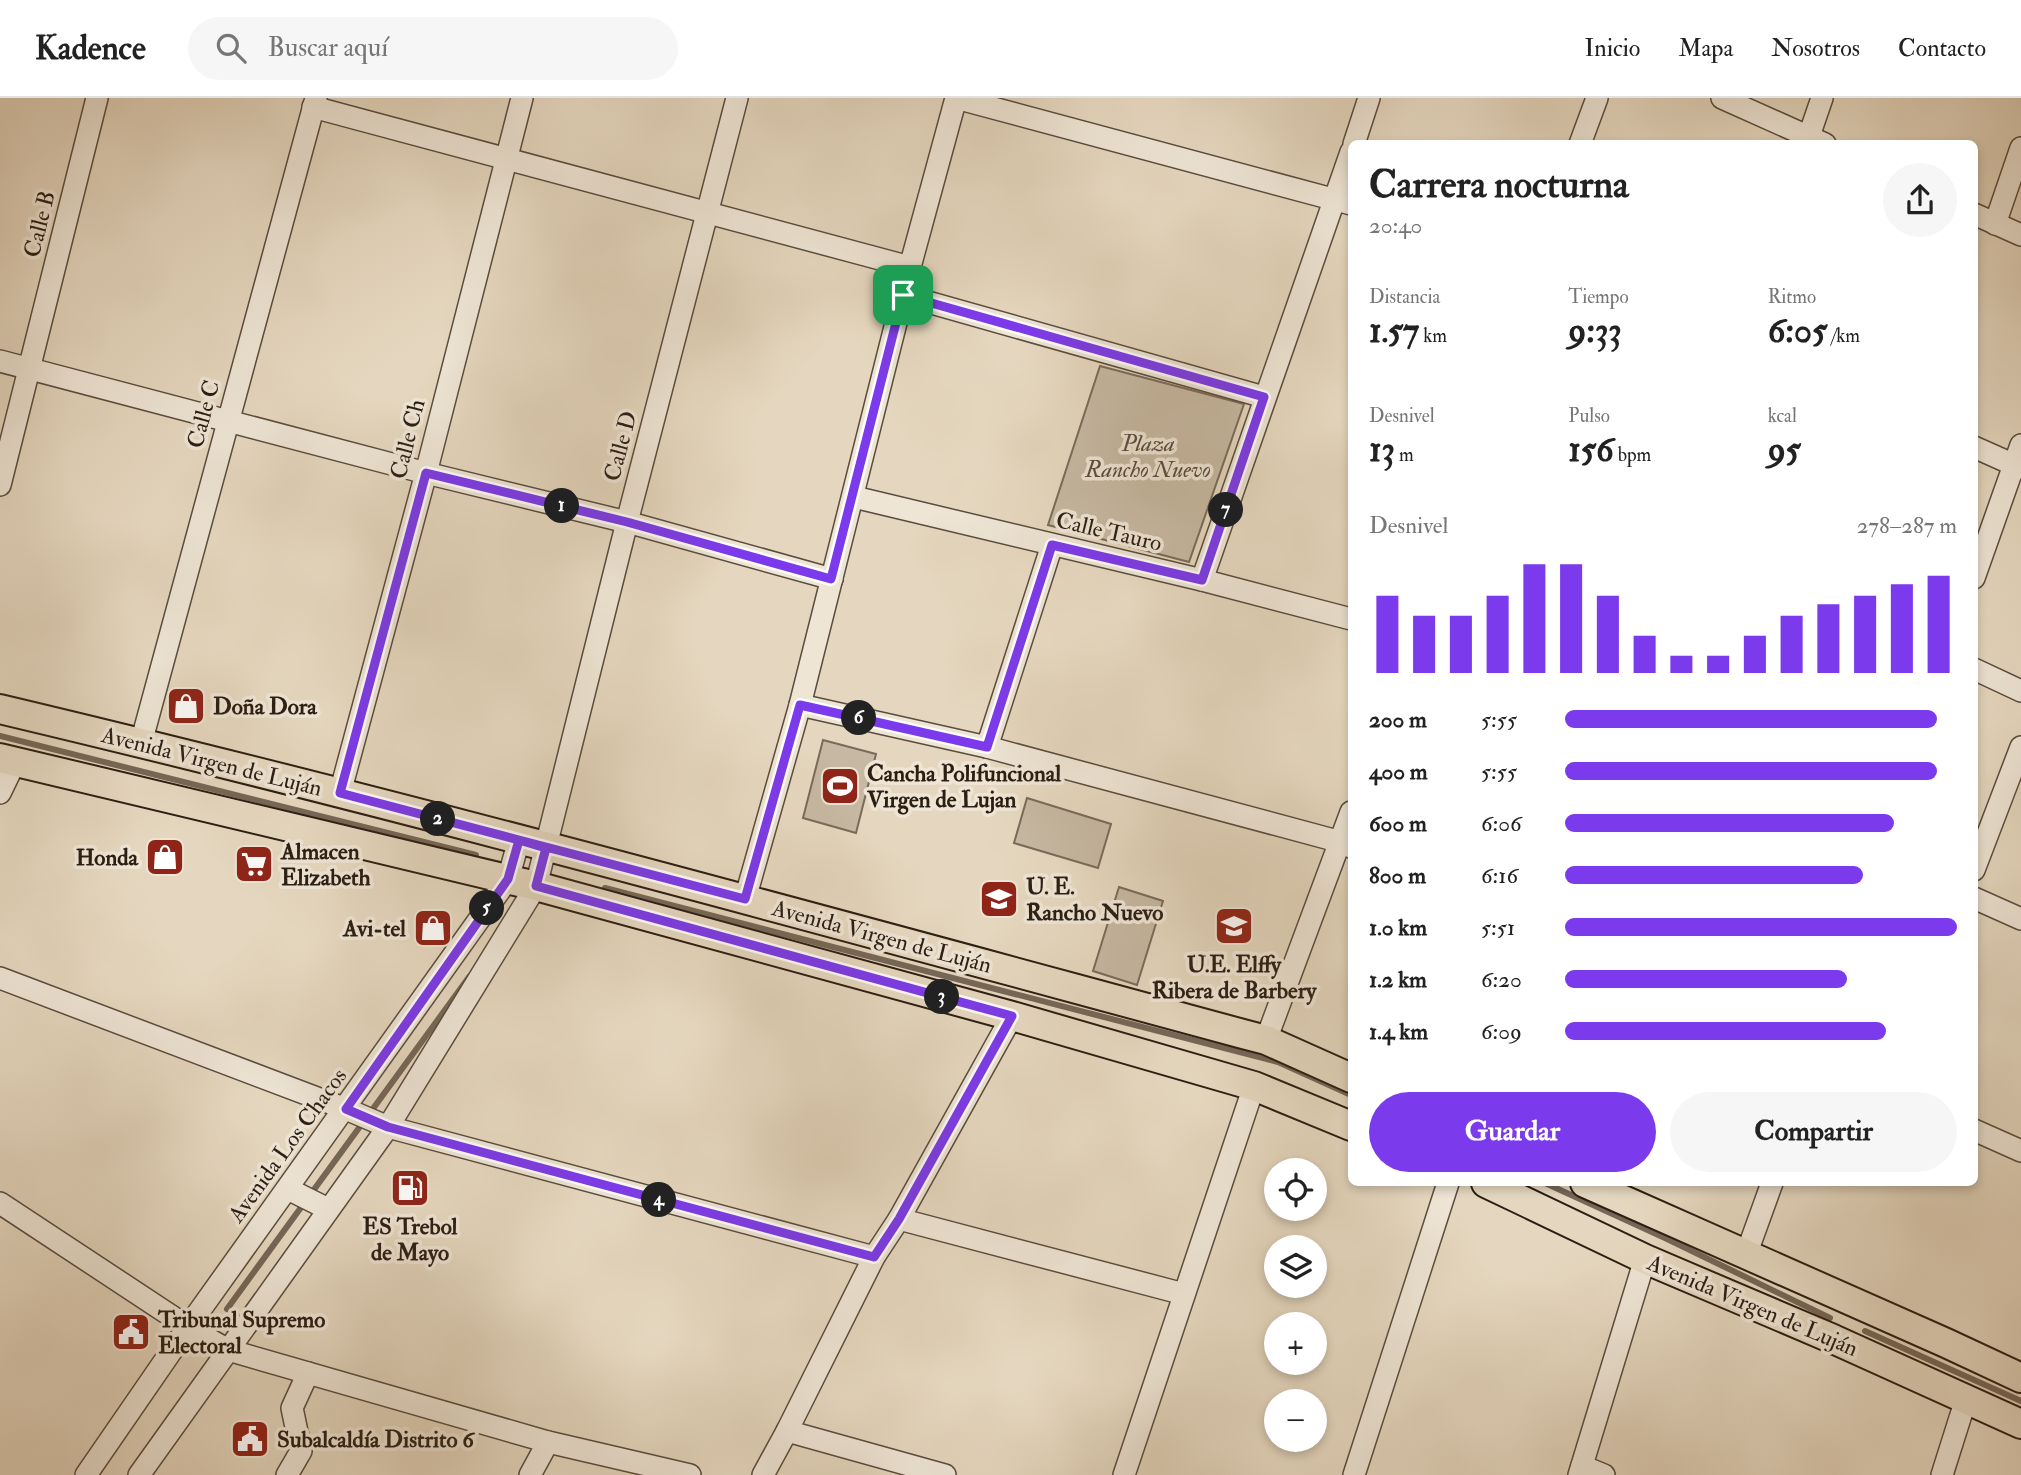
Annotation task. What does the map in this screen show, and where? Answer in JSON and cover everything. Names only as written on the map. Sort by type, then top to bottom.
[{"type":"main road","name":"Avenida Virgen de Luján","points":[[0,709],[340,793],[1266,1040],[1348,1077]]},
{"type":"main road","name":"Avenida Virgen de Luján","points":[[8,760],[536,886],[1012,1016],[1254,1086],[1348,1125]]},
{"type":"main road","name":"Avenida Virgen de Luján","points":[[1492,1186],[1645,1259],[1833,1339],[2021,1424]]},
{"type":"main road","name":"Avenida Virgen de Luján","points":[[1592,1186],[2021,1378]]},
{"type":"main road","points":[[1833,1339],[1849,1300]]},
{"type":"street","name":"Calle B","points":[[0,485],[97,98]]},
{"type":"street","name":"Calle Ch","points":[[340,793],[426,473],[522,98]]},
{"type":"street","name":"Calle D","points":[[546,848],[737,98]]},
{"type":"street","points":[[745,899],[800,705],[910,267],[956,98],[1343,202]]},
{"type":"street","points":[[1355,140],[1369,98]]},
{"type":"street","points":[[1581,140],[1597,98]]},
{"type":"street","points":[[1722,98],[1817,140],[1822,98]]},
{"type":"street","points":[[314,103],[910,267]]},
{"type":"street","name":"Calle C","points":[[141,743],[314,103]]},
{"type":"street","points":[[1995,224],[2021,148]]},
{"type":"street","points":[[1202,580],[1264,397],[1343,202],[1348,171]]},
{"type":"street","points":[[1978,216],[2021,235]]},
{"type":"street","points":[[903,295],[1264,397]]},
{"type":"street","points":[[0,361],[426,473],[627,522],[831,579]]},
{"type":"street","points":[[1978,448],[2019,459],[1978,567]]},
{"type":"street","name":"Calle Tauro","points":[[853,497],[1202,580],[1348,619]]},
{"type":"street","points":[[987,747],[1052,545]]},
{"type":"street","points":[[1978,671],[2021,691]]},
{"type":"street","points":[[800,705],[987,747],[1346,844],[1266,1040]]},
{"type":"street","points":[[1978,860],[2021,747]]},
{"type":"street","points":[[0,793],[8,760]]},
{"type":"street","name":"Avenida Los Chacos","points":[[86,1475],[188,1327],[293,1192],[508,879],[519,840]]},
{"type":"street","points":[[139,1475],[382,1125],[536,886],[546,848]]},
{"type":"street","points":[[1978,900],[2021,919]]},
{"type":"street","points":[[0,978],[350,1110],[382,1125],[874,1257]]},
{"type":"street","points":[[763,1475],[788,1432],[874,1257],[899,1219],[1012,1016]]},
{"type":"street","points":[[1124,1475],[1254,1086]]},
{"type":"street","points":[[1978,1132],[2021,1151]]},
{"type":"street","points":[[1354,1475],[1446,1186]]},
{"type":"street","points":[[1746,1255],[1771,1186]]},
{"type":"street","points":[[293,1192],[324,1207]]},
{"type":"street","points":[[0,1203],[188,1327],[228,1350],[548,1442],[690,1475]]},
{"type":"street","points":[[899,1219],[1184,1294]]},
{"type":"street","points":[[1604,1475],[1581,1471],[1645,1259]]},
{"type":"street","points":[[287,1475],[301,1451],[292,1408],[308,1373]]},
{"type":"street","points":[[1942,1475],[1966,1399]]},
{"type":"street","points":[[788,1432],[945,1475]]},
{"type":"street","points":[[530,1475],[548,1442]]},
{"type":"green space","name":"Plaza Rancho Nuevo","points":[[1100,366],[1244,404],[1189,562],[1048,525]]},
{"type":"green space","name":"Cancha Polifuncional Virgen de Lujan","points":[[823,740],[876,754],[856,833],[803,818]]},
{"type":"green space","points":[[1027,798],[1111,824],[1098,868],[1014,843]]},
{"type":"green space","points":[[1119,887],[1163,901],[1137,985],[1093,971]]},
{"type":"waterway","points":[[0,736],[476,855]]},
{"type":"waterway","points":[[605,888],[1278,1062],[1348,1094]]},
{"type":"waterway","points":[[227,1309],[469,977]]},
{"type":"waterway","points":[[1552,1186],[1830,1318]]},
{"type":"waterway","points":[[1865,1331],[2021,1401]]},
{"type":"place","name":"Doña Dora","points":[[186,706]]},
{"type":"place","name":"Cancha Polifuncional Virgen de Lujan","points":[[840,786]]},
{"type":"place","name":"Honda","points":[[165,857]]},
{"type":"place","name":"Almacen Elizabeth","points":[[254,864]]},
{"type":"place","name":"U. E. Rancho Nuevo","points":[[999,899]]},
{"type":"place","name":"U.E. Elffy Ribera de Barbery","points":[[1234,926]]},
{"type":"place","name":"Avi-tel","points":[[433,928]]},
{"type":"place","name":"ES Trebol de Mayo","points":[[410,1188]]},
{"type":"place","name":"Tribunal Supremo Electoral","points":[[131,1332]]},
{"type":"place","name":"Subalcaldía Distrito 6","points":[[250,1439]]},
{"type":"route","points":[[903,295],[831,579],[627,522],[426,473],[340,793],[519,840],[546,848],[536,886],[1012,1016],[899,1219],[874,1257],[388,1127],[346,1109],[508,879],[519,840],[745,899],[800,705],[987,747],[1052,545],[1202,580],[1264,397],[903,295]]}]
